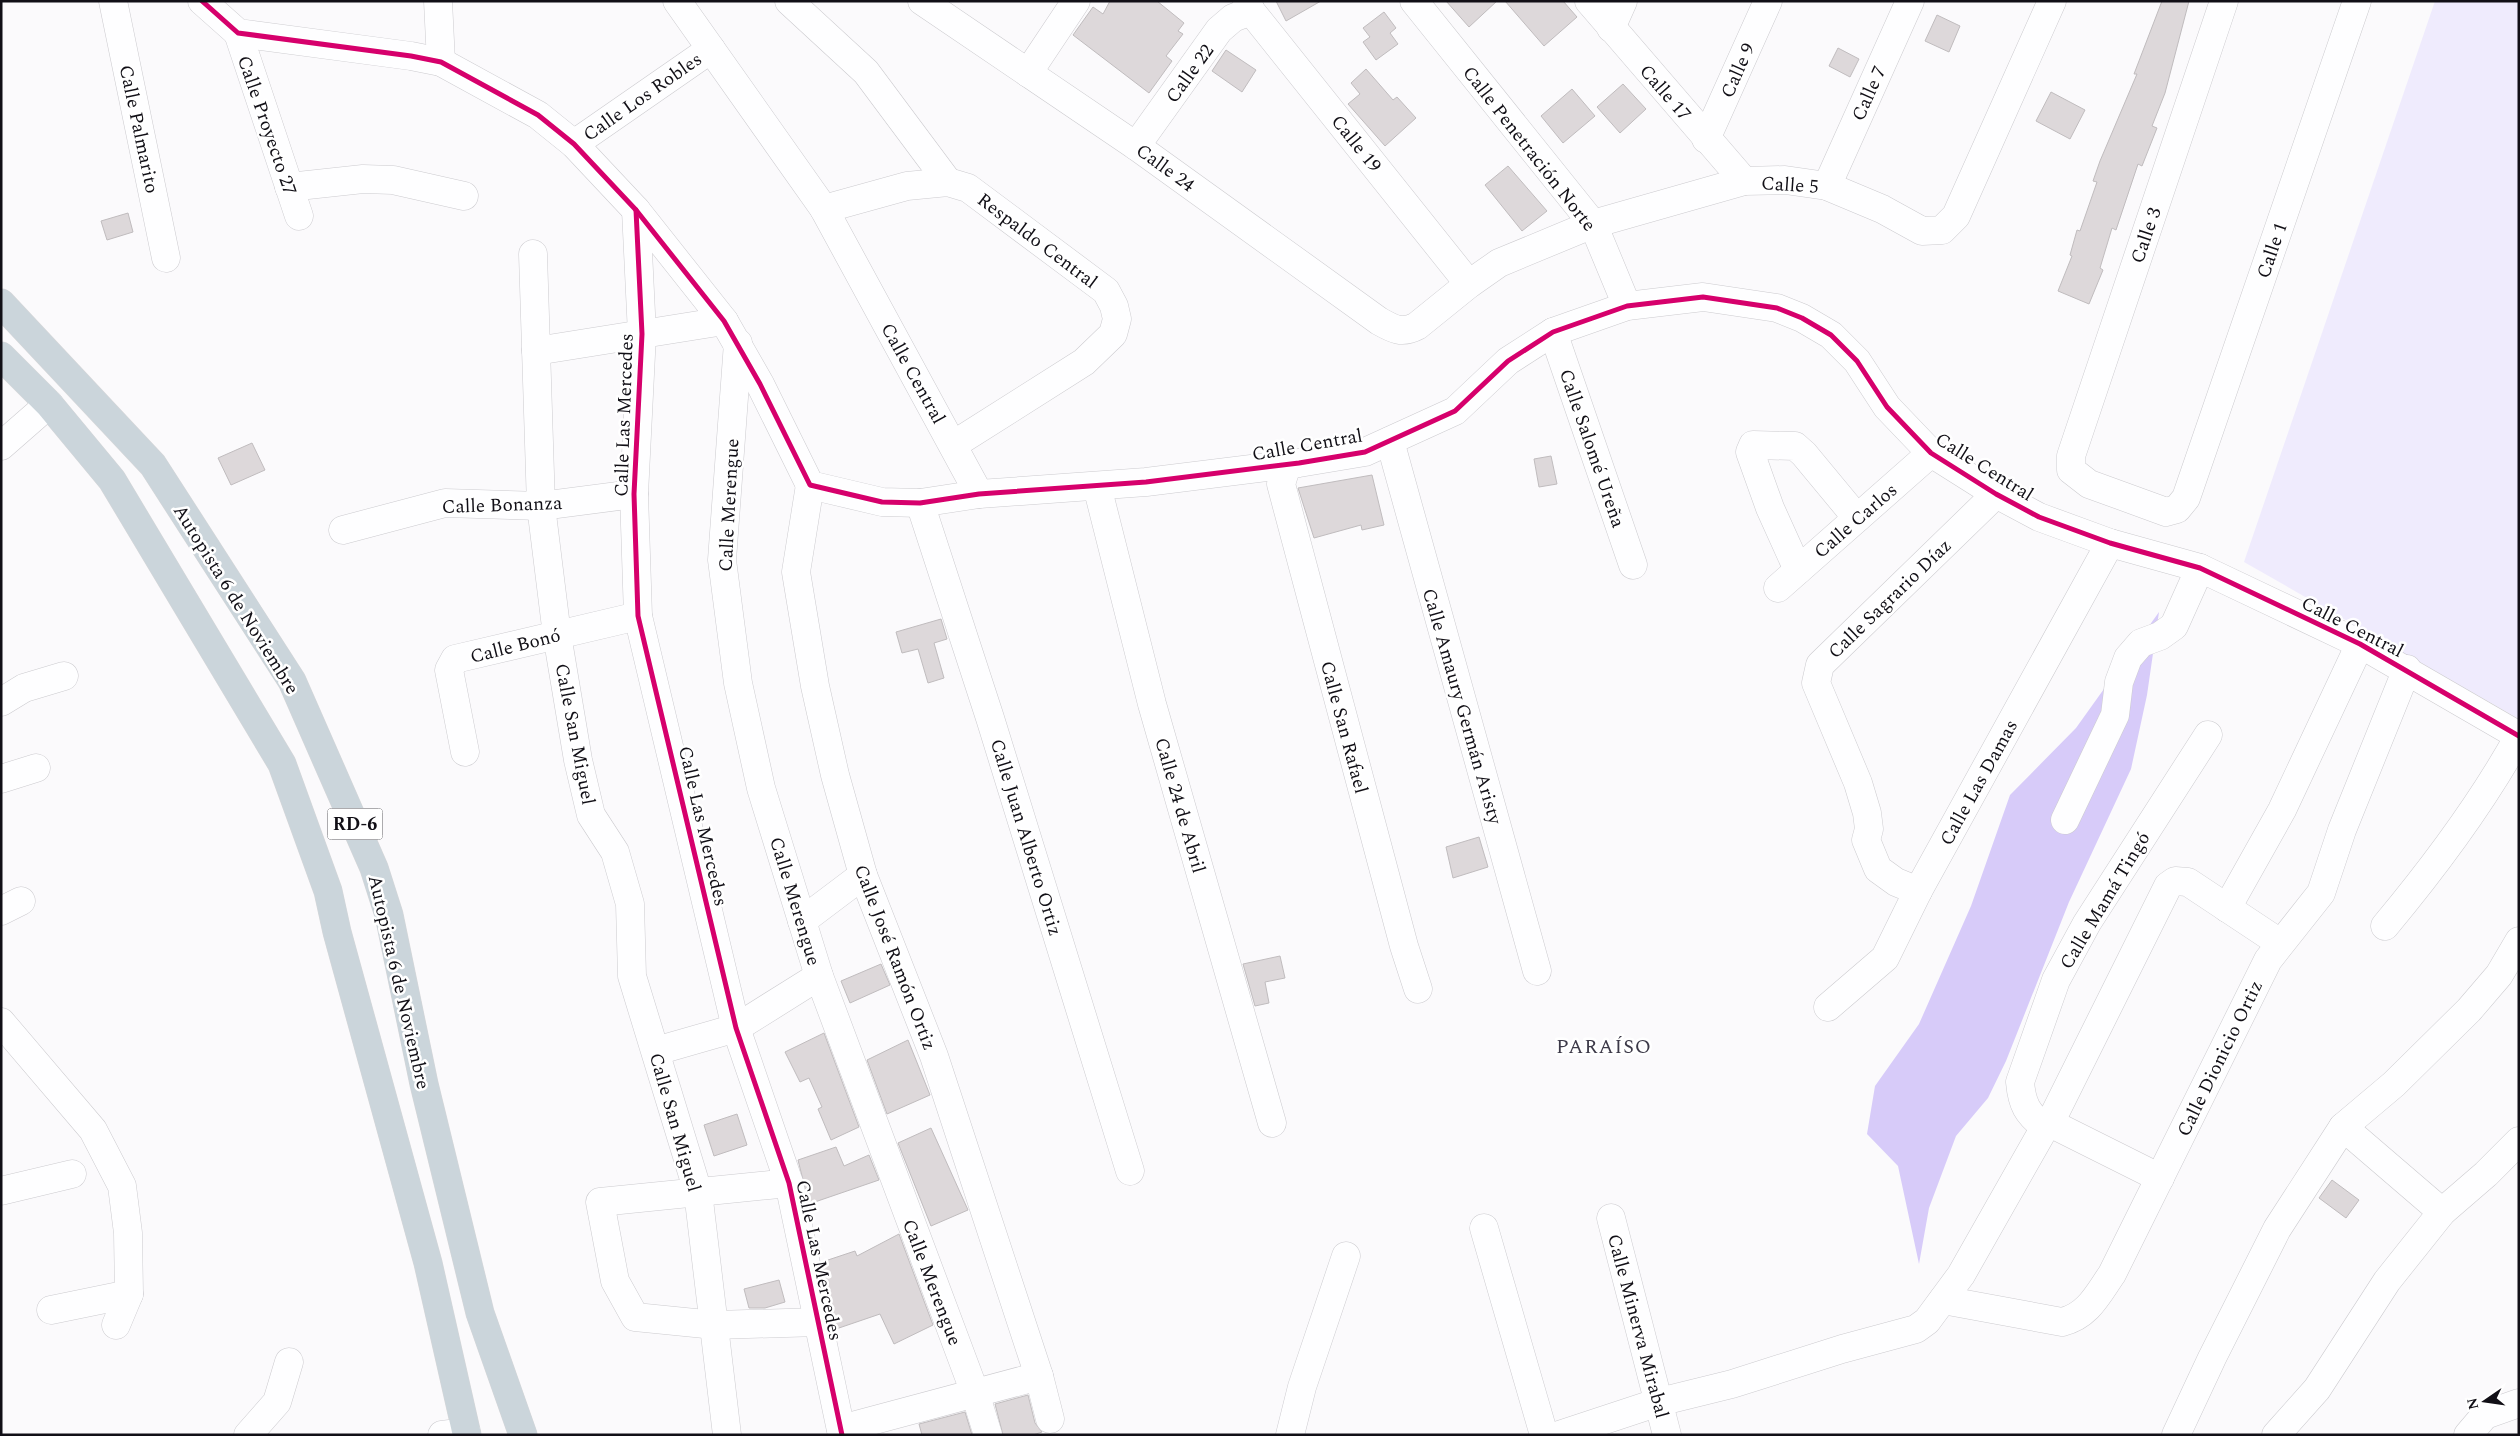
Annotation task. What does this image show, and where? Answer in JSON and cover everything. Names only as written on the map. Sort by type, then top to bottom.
[{"type":"highway","name":"Autopista 6 de Noviembre","points":[[1,303],[153,465],[292,681],[374,868],[389,915],[424,1084],[480,1313],[523,1435]]},
{"type":"highway","name":"RD-6","points":[[1,356],[50,404],[112,480],[282,764],[328,891],[337,932],[428,1263],[458,1434]]},
{"type":"street","name":"Calle Palmarito","points":[[113,1],[166,258]]},
{"type":"street","points":[[202,1],[238,33],[411,56],[441,62],[538,115],[574,144],[636,210],[731,332],[760,384],[810,485],[882,502],[920,503],[979,494]]},
{"type":"street","points":[[438,1],[441,62]]},
{"type":"street","name":"Calle Central","points":[[677,1],[824,209],[979,494],[1146,482],[1287,465],[1365,452],[1455,411],[1508,361],[1553,332],[1627,306],[1703,297],[1777,308],[1802,318],[1831,335],[1857,361],[1887,407],[1931,453],[1996,494],[2040,517],[2110,543],[2200,568],[2360,644],[2407,669],[2519,736]]},
{"type":"street","points":[[789,1],[866,72],[948,182]]},
{"type":"street","name":"Calle 24","points":[[922,1],[1136,146],[1379,321],[1394,330],[1409,330]]},
{"type":"street","points":[[1028,73],[1076,1]]},
{"type":"street","name":"Calle Penetración Norte","points":[[1414,1],[1593,224],[1627,306]]},
{"type":"street","name":"Calle 17","points":[[1589,1],[1744,181]]},
{"type":"street","points":[[1611,28],[1623,1]]},
{"type":"street","name":"Calle 9","points":[[1706,139],[1768,1]]},
{"type":"street","name":"Calle 7","points":[[1827,186],[1910,1]]},
{"type":"street","name":"Calle 5","points":[[1409,330],[1418,326],[1469,284],[1499,263],[1593,224],[1744,181],[1785,180],[1827,186],[1882,209],[1922,231],[1942,230],[1956,216],[2052,1]]},
{"type":"street","name":"Calle 3","points":[[2186,498],[2177,509],[2166,512],[2089,484],[2071,470],[2071,456],[2224,1]]},
{"type":"street","name":"Calle 1","points":[[2186,498],[2357,1]]},
{"type":"street","name":"Calle 22","points":[[1136,146],[1219,30],[1249,6]]},
{"type":"street","name":"Calle 19","points":[[1249,6],[1469,284]]},
{"type":"street","name":"Calle Proyecto 27","points":[[238,33],[299,216]]},
{"type":"street","name":"Calle Los Robles","points":[[574,144],[711,49]]},
{"type":"street","points":[[289,187],[363,179],[392,180],[464,196]]},
{"type":"street","name":"Respaldo Central","points":[[824,209],[907,186],[948,182],[968,188],[1106,291],[1114,306],[1117,318],[1113,334],[1084,362],[953,445]]},
{"type":"street","name":"Calle Las Mercedes","points":[[636,210],[642,334],[634,494],[638,616],[736,1028],[789,1183],[842,1432]]},
{"type":"street","name":"Calle San Miguel","points":[[533,254],[541,506],[557,635],[578,760],[591,815],[616,852],[630,904],[632,976],[698,1192],[727,1435]]},
{"type":"street","points":[[536,351],[642,334],[731,332]]},
{"type":"street","name":"Calle Merengue","points":[[731,332],[722,560],[738,683],[762,788],[819,976],[975,1393],[988,1435]]},
{"type":"street","name":"Calle Salomé Ureña","points":[[1553,332],[1633,565]]},
{"type":"street","points":[[1,446],[50,404]]},
{"type":"street","name":"Calle Amaury Germán Aristy","points":[[1390,441],[1537,971]]},
{"type":"street","points":[[1798,570],[1766,498],[1750,452],[1753,445],[1795,446],[1857,518]]},
{"type":"street","name":"Calle Carlos","points":[[1778,588],[1931,453]]},
{"type":"street","name":"Calle San Rafael","points":[[1287,465],[1281,484],[1396,919],[1418,989]]},
{"type":"street","name":"Calle José Ramón Ortiz","points":[[810,485],[796,572],[815,686],[835,775],[863,874],[934,1056],[1039,1376],[1050,1419]]},
{"type":"street","name":"Calle 24 de Abril","points":[[1097,486],[1152,704],[1272,1123]]},
{"type":"street","name":"Calle Bonanza","points":[[343,530],[445,503],[541,506],[634,494]]},
{"type":"street","name":"Calle Sagrario Díaz","points":[[1918,891],[1896,882],[1878,869],[1866,840],[1868,829],[1867,813],[1858,783],[1816,682],[1820,665],[1996,494]]},
{"type":"street","name":"Calle Juan Alberto Ortiz","points":[[920,503],[990,718],[1130,1171]]},
{"type":"street","name":"Calle Las Damas","points":[[1828,1007],[1885,958],[1918,891],[2110,543]]},
{"type":"street","points":[[2065,820],[2114,714],[2119,682],[2128,658],[2141,643],[2160,636],[2174,626],[2200,568]]},
{"type":"street","name":"Calle Bonó","points":[[465,752],[449,670],[455,659],[638,616]]},
{"type":"street","points":[[2227,908],[2282,810],[2360,644]]},
{"type":"street","name":"Calle Dionicio Ortiz","points":[[1943,1300],[2062,1322],[2076,1319],[2088,1308],[2112,1274],[2268,960],[2321,893],[2342,830],[2407,669]]},
{"type":"street","points":[[1,702],[24,688],[64,676]]},
{"type":"street","name":"Calle Mamá Tingó","points":[[2160,1178],[2048,1125],[2025,1108],[2021,1097],[2020,1082],[2056,980],[2087,923],[2208,734]]},
{"type":"street","points":[[2385,926],[2428,874],[2459,832],[2495,779],[2519,736]]},
{"type":"street","points":[[1,779],[36,768]]},
{"type":"street","points":[[802,921],[863,874]]},
{"type":"street","points":[[1558,1435],[1659,1402],[1732,1384],[1842,1349],[1916,1329],[1927,1321],[1961,1275],[2048,1125],[2168,886],[2175,881],[2188,882],[2280,943]]},
{"type":"street","points":[[2176,1435],[2212,1358],[2277,1230],[2342,1127],[2394,1084],[2469,1010],[2498,975],[2519,941]]},
{"type":"street","points":[[656,1051],[736,1028],[819,976]]},
{"type":"street","points":[[1,1022],[93,1130],[122,1186],[128,1233],[129,1294],[116,1325]]},
{"type":"street","points":[[2342,1127],[2442,1212]]},
{"type":"street","points":[[2276,1435],[2317,1389],[2387,1281],[2442,1212],[2519,1142]]},
{"type":"street","points":[[1,1191],[72,1174]]},
{"type":"street","points":[[789,1183],[600,1202],[615,1281],[635,1317],[715,1325],[818,1322]]},
{"type":"street","name":"Calle Minerva Mirabal","points":[[1611,1218],[1667,1435]]},
{"type":"street","points":[[1484,1228],[1544,1435]]},
{"type":"street","points":[[1290,1435],[1302,1387],[1346,1256]]},
{"type":"street","points":[[51,1310],[129,1294]]},
{"type":"street","points":[[248,1435],[277,1402],[289,1362]]},
{"type":"street","points":[[842,1432],[1039,1376]]},
{"type":"street","points":[[2468,1435],[2485,1415],[2519,1403]]},
{"type":"shaded area","points":[[2435,1],[2519,1],[2519,719],[2244,562]]},
{"type":"shaded area","points":[[2159,612],[2147,695],[2131,769],[2069,902],[2006,1061],[1988,1098],[1956,1136],[1929,1208],[1919,1264],[1898,1166],[1867,1134],[1875,1086],[1919,1024],[1971,906],[2010,795],[2076,728]]},
{"type":"building","points":[[1110,1],[1157,1],[1184,23],[1178,31],[1183,34],[1166,56],[1172,61],[1149,93],[1073,35],[1093,7],[1103,14]]},
{"type":"building","points":[[1276,1],[1321,1],[1286,21]]},
{"type":"building","points":[[1446,1],[1497,1],[1469,27]]},
{"type":"building","points":[[1505,1],[1563,1],[1577,17],[1544,46]]},
{"type":"building","points":[[2162,1],[2189,1],[2165,93],[2152,126],[2157,128],[2142,166],[2138,164],[2116,230],[2112,228],[2100,268],[2103,270],[2089,304],[2058,291],[2072,256],[2070,255],[2077,230],[2080,231],[2097,182],[2093,181],[2100,161],[2137,74],[2134,74]]},
{"type":"building","points":[[1384,12],[1396,28],[1390,33],[1398,44],[1376,60],[1363,42],[1370,37],[1363,28]]},
{"type":"building","points":[[1937,15],[1960,26],[1949,52],[1925,41]]},
{"type":"building","points":[[1838,48],[1859,59],[1850,77],[1829,66]]},
{"type":"building","points":[[1226,50],[1256,70],[1242,92],[1212,71]]},
{"type":"building","points":[[1366,69],[1393,100],[1397,97],[1416,118],[1385,146],[1348,104],[1360,94],[1351,83]]},
{"type":"building","points":[[1623,84],[1646,109],[1620,133],[1597,107]]},
{"type":"building","points":[[1572,89],[1595,116],[1563,143],[1541,116]]},
{"type":"building","points":[[2051,92],[2085,110],[2070,139],[2036,121]]},
{"type":"building","points":[[1508,166],[1547,211],[1522,231],[1485,185]]},
{"type":"building","points":[[128,213],[133,232],[107,240],[101,221]]},
{"type":"building","points":[[252,443],[265,470],[231,485],[218,458]]},
{"type":"building","points":[[1551,456],[1557,484],[1539,487],[1534,459]]},
{"type":"building","points":[[1372,475],[1384,525],[1362,530],[1361,525],[1314,538],[1298,488]]},
{"type":"building","points":[[941,619],[947,639],[934,643],[944,678],[928,683],[918,649],[902,653],[896,632]]},
{"type":"building","points":[[1479,837],[1488,867],[1453,878],[1446,847]]},
{"type":"building","points":[[1280,956],[1285,978],[1265,982],[1269,1003],[1255,1006],[1243,964]]},
{"type":"building","points":[[881,964],[890,985],[850,1003],[841,981]]},
{"type":"building","points":[[824,1033],[859,1127],[831,1140],[818,1109],[822,1107],[809,1078],[800,1082],[785,1052]]},
{"type":"building","points":[[908,1040],[930,1095],[887,1114],[867,1060]]},
{"type":"building","points":[[737,1114],[747,1145],[714,1156],[704,1125]]},
{"type":"building","points":[[931,1128],[968,1210],[931,1226],[898,1143]]},
{"type":"building","points":[[836,1147],[844,1166],[869,1155],[879,1180],[809,1204],[798,1160]]},
{"type":"building","points":[[2332,1180],[2359,1200],[2346,1218],[2319,1198]]},
{"type":"building","points":[[899,1234],[933,1325],[894,1344],[880,1314],[836,1329],[822,1262],[855,1251],[857,1256]]},
{"type":"building","points":[[779,1280],[785,1302],[765,1308],[749,1308],[744,1289]]},
{"type":"building","points":[[1028,1395],[1035,1423],[1042,1432],[1033,1435],[1003,1435],[995,1404]]},
{"type":"building","points":[[965,1412],[972,1435],[922,1435],[919,1424]]},
{"type":"cycle path","points":[[202,1],[238,33],[411,56],[441,62],[538,115],[574,144],[636,210],[724,321],[760,384],[810,485],[882,502],[920,503],[979,494],[1146,482],[1299,463],[1365,452],[1455,411],[1508,361],[1553,332],[1627,306],[1703,297],[1777,308],[1802,318],[1831,335],[1857,361],[1887,407],[1931,453],[1996,494],[2039,517],[2110,543],[2200,568],[2360,644],[2519,736]]},
{"type":"cycle path","points":[[636,210],[642,334],[634,494],[638,616],[736,1028],[789,1183],[842,1435]]},
{"type":"district","name":"PARAÍSO","points":[[1604,1046]]}]
